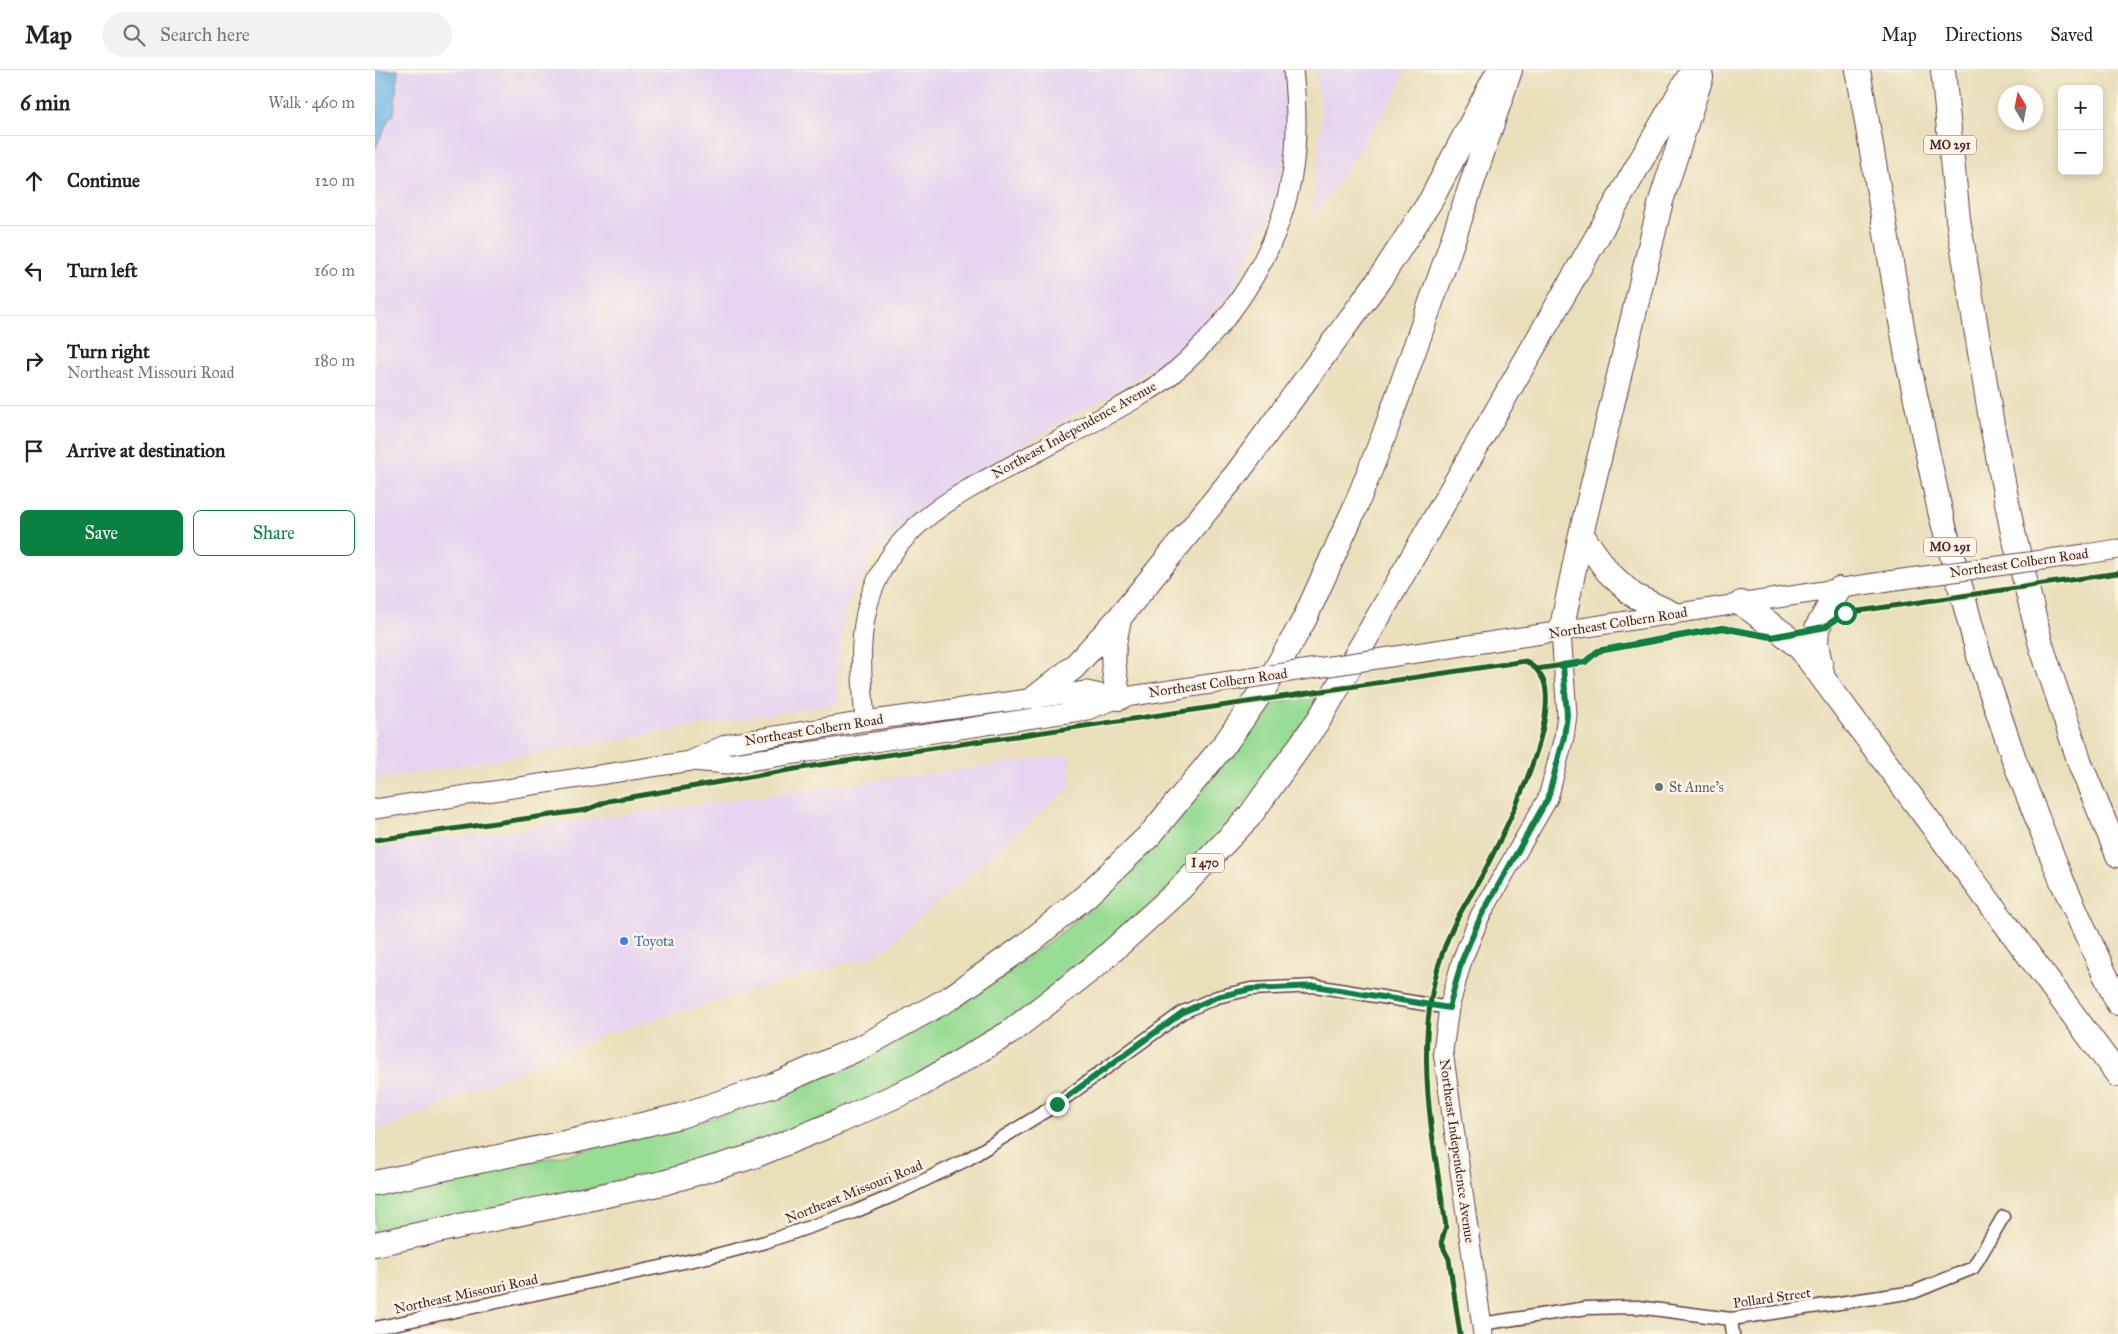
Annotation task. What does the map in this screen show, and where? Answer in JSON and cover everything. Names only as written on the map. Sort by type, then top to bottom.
[{"type":"highway","points":[[1036,696],[1074,667],[1119,618],[1237,472],[1379,280],[1431,200],[1499,70]]},
{"type":"highway","points":[[375,1183],[569,1142],[680,1116],[774,1085],[864,1046],[951,998],[1026,945],[1087,894],[1151,834],[1227,741],[1269,682],[1305,620],[1354,510],[1384,435],[1446,260],[1510,70]]},
{"type":"highway","name":"I 470","points":[[375,1244],[663,1183],[754,1156],[840,1121],[922,1084],[1009,1033],[1099,963],[1179,890],[1249,817],[1320,718],[1693,70]]},
{"type":"highway","points":[[1561,632],[1581,534],[1661,202],[1704,70]]},
{"type":"highway","name":"MO 291","points":[[1858,70],[1908,362],[1940,511],[1979,656],[2015,762],[2062,881],[2118,1003]]},
{"type":"highway","name":"MO 291","points":[[1943,70],[1958,219],[1992,425],[2012,528],[2041,646],[2081,766],[2118,855]]},
{"type":"highway","points":[[1581,534],[1608,572],[1633,596],[1671,614]]},
{"type":"highway","points":[[1823,679],[1816,644],[1817,628],[1839,589]]},
{"type":"highway","points":[[1741,604],[1784,634],[1801,649],[2118,1075]]},
{"type":"highway","points":[[1119,618],[1112,649],[1113,669],[1119,698]]},
{"type":"main road","name":"Northeast Independence Avenue","points":[[865,720],[861,640],[867,604],[878,576],[911,530],[933,511],[969,488],[1136,399],[1171,374],[1203,344],[1232,312],[1257,274],[1275,233],[1287,194],[1295,153],[1297,113],[1293,70]]},
{"type":"main road","name":"Northeast Colbern Road","points":[[375,809],[691,761],[728,764],[1087,710],[1119,698],[1895,580],[2118,549]]},
{"type":"main road","name":"Northeast Independence Avenue","points":[[1482,1329],[1443,1051],[1449,1008],[1462,960],[1481,916],[1548,798],[1564,737],[1567,715],[1561,632]]},
{"type":"main road","name":"Northeast Colbern Road","points":[[691,761],[727,744],[865,720],[1036,696],[1087,691],[1119,698]]},
{"type":"street","name":"Northeast Missouri Road","points":[[375,1328],[712,1256],[765,1242],[854,1212],[931,1178],[997,1143],[1057,1104],[1183,1012],[1217,997],[1251,989],[1315,986],[1449,1008]]},
{"type":"street","name":"Pollard Street","points":[[1482,1329],[1587,1308],[1637,1308],[1731,1320],[1914,1292],[1973,1268],[2003,1217]]},
{"type":"street","points":[[1731,1320],[1733,1334]]},
{"type":"shaded area","points":[[375,70],[1283,70],[1289,104],[1282,191],[1228,297],[1168,360],[939,495],[875,550],[846,608],[837,672],[838,703],[375,780]]},
{"type":"shaded area","points":[[1315,70],[1405,70],[1395,97],[1312,220],[1322,114]]},
{"type":"shaded area","points":[[1069,755],[1071,786],[880,953],[605,1034],[375,1133],[375,848]]},
{"type":"green space","points":[[1321,697],[1267,774],[1222,829],[1167,890],[1044,996],[970,1047],[882,1093],[777,1138],[663,1173],[375,1235],[375,1193],[623,1142],[705,1120],[760,1103],[796,1089],[849,1066],[889,1045],[977,992],[1022,961],[1066,929],[1107,894],[1144,856],[1197,796],[1233,751],[1267,703]]},
{"type":"water","points":[[375,70],[398,70],[394,115],[389,119],[375,149]]},
{"type":"cycle path","points":[[375,840],[586,810],[608,801],[819,765],[1526,661],[1536,669],[1585,662],[1598,651],[1722,628],[1772,637],[1825,627],[1845,613],[2118,573]]},
{"type":"cycle path","points":[[1460,1334],[1449,1259],[1441,1243],[1446,1226],[1434,1151],[1427,1076],[1430,1002],[1438,965],[1452,929],[1483,874],[1506,827],[1537,751],[1546,704],[1544,683],[1536,669]]},
{"type":"place","name":"St Anne's","points":[[1659,787]]},
{"type":"place","name":"Toyota","points":[[624,941]]},
{"type":"route","points":[[1057,1104],[1183,1012],[1217,997],[1251,989],[1315,986],[1449,1008],[1462,960],[1481,916],[1548,798],[1564,737],[1567,715],[1563,665],[1585,662],[1598,651],[1723,628],[1772,637],[1825,627],[1845,613]]}]
